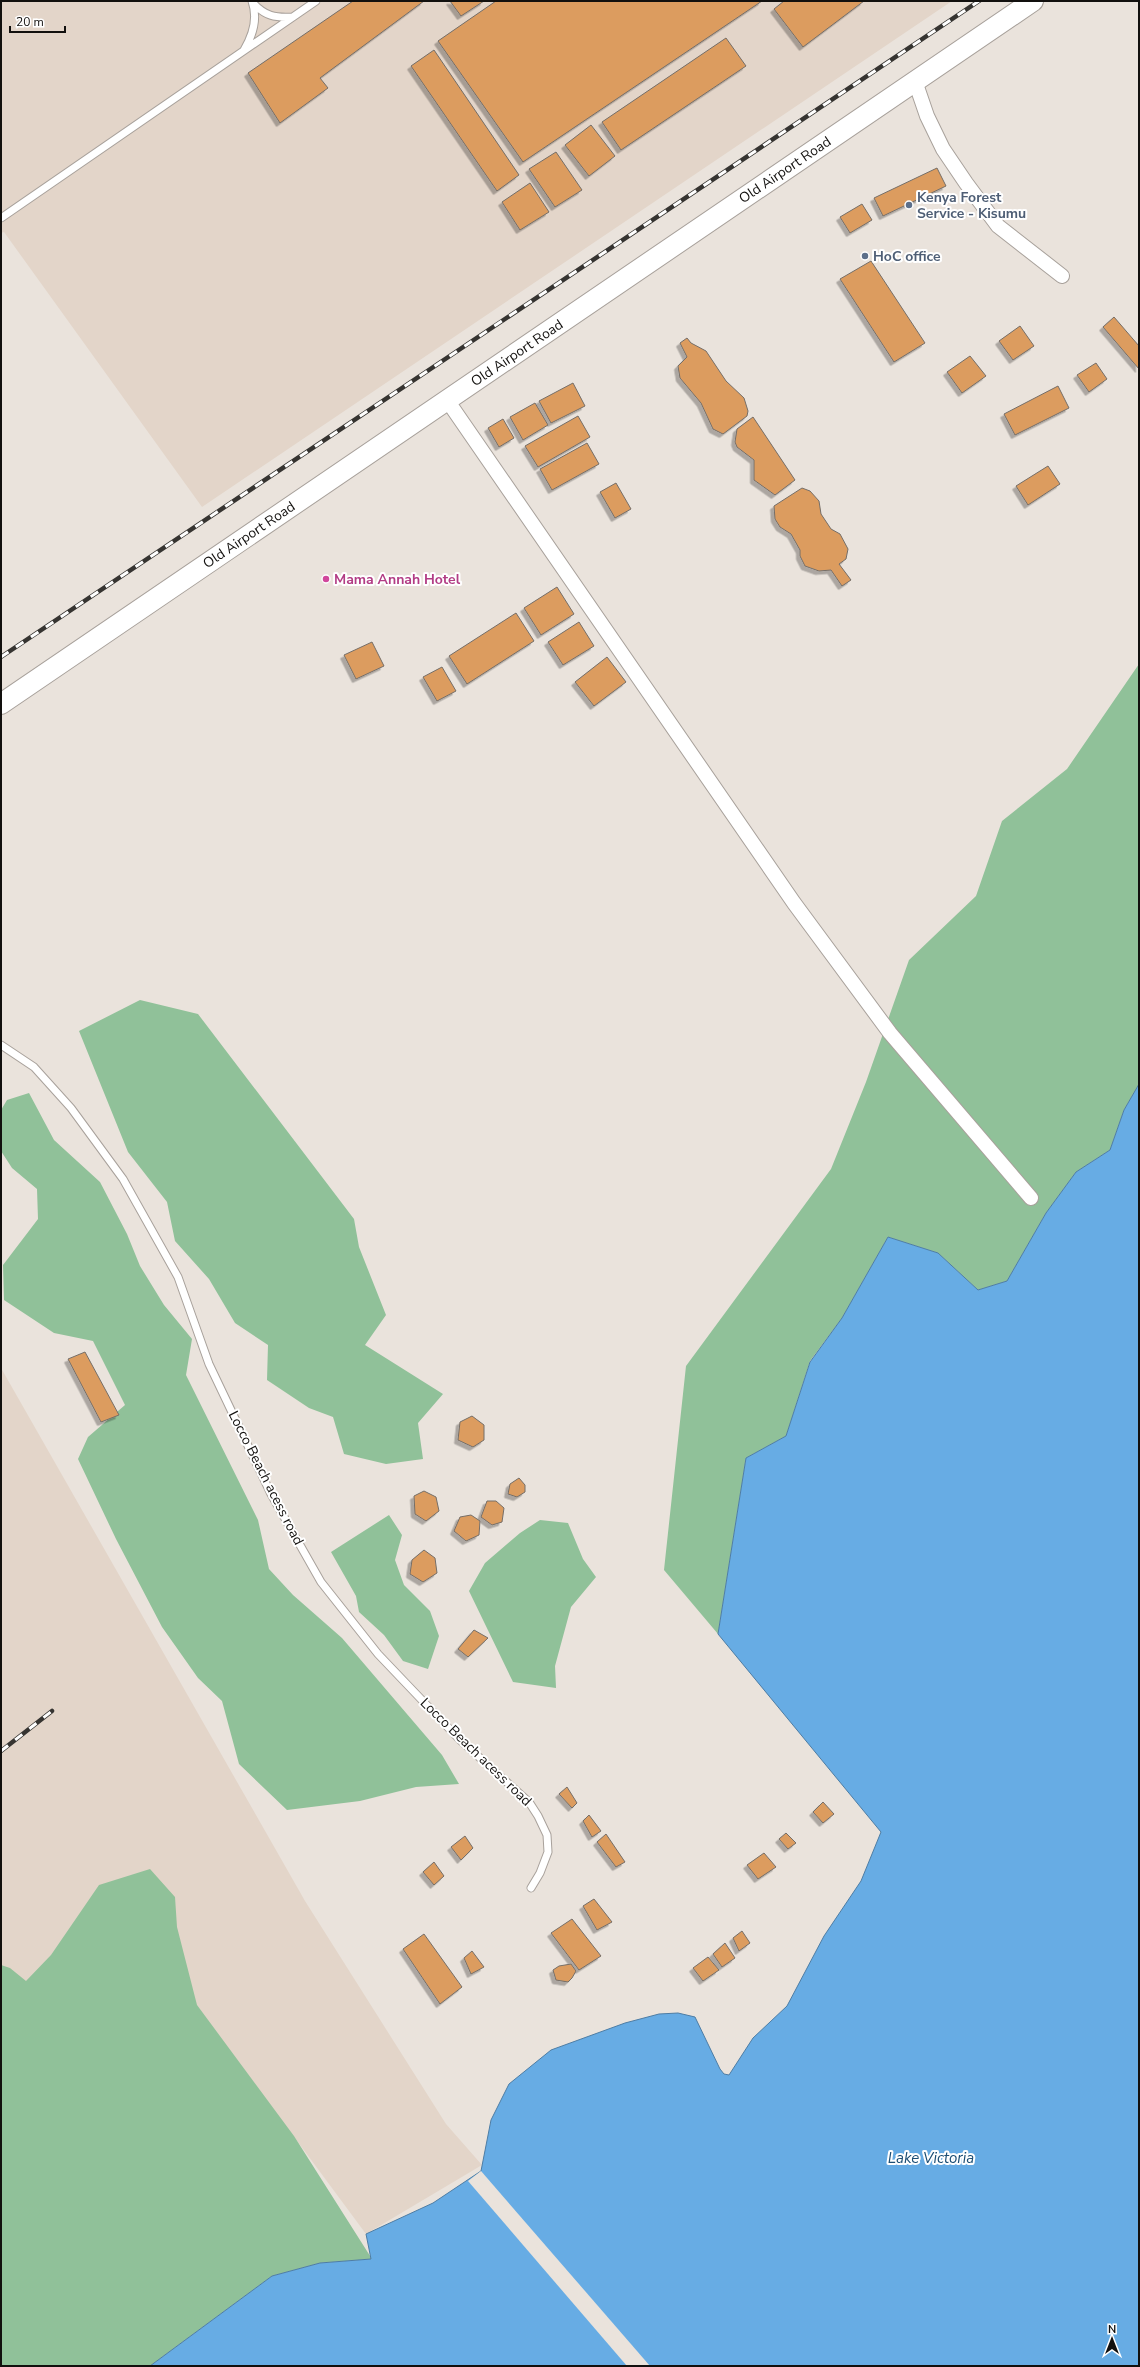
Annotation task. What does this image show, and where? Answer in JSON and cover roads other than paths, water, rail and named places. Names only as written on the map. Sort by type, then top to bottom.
[{"type":"main road","name":"Old Airport Road","points":[[1,704],[1033,1]]},
{"type":"street","points":[[915,81],[927,116],[943,149],[998,226],[1062,276]]},
{"type":"street","points":[[448,400],[798,909],[890,1033],[1031,1198]]},
{"type":"lane","points":[[1,218],[316,1]]},
{"type":"lane","points":[[253,2],[261,11],[272,17],[293,17]]},
{"type":"lane","points":[[243,52],[252,35],[255,18],[253,2]]},
{"type":"lane","name":"Locco Beach acess road","points":[[1,1045],[34,1067],[72,1108],[123,1179],[178,1277],[209,1364],[271,1494],[321,1582],[378,1654],[460,1740],[529,1802],[538,1816],[547,1835],[548,1852],[531,1888]]},
{"type":"water","name":"Lake Victoria","points":[[1139,1084],[1139,2366],[150,2366],[272,2276],[320,2263],[371,2259],[366,2234],[433,2203],[481,2171],[491,2120],[509,2084],[551,2050],[625,2023],[659,2014],[678,2013],[695,2017],[720,2069],[724,2074],[729,2075],[753,2038],[787,2006],[824,1936],[861,1881],[881,1832],[718,1634],[746,1458],[786,1436],[810,1362],[842,1318],[888,1237],[938,1253],[978,1290],[1007,1281],[1046,1213],[1076,1172],[1110,1150],[1124,1110]]},
{"type":"railway","points":[[1,657],[979,1]]},
{"type":"railway","points":[[1,1751],[52,1711]]},
{"type":"place","name":"Kenya Forest Service - Kisumu","points":[[909,205]]},
{"type":"place","name":"HoC office","points":[[865,256]]},
{"type":"place","name":"Mama Annah Hotel","points":[[326,579]]}]
